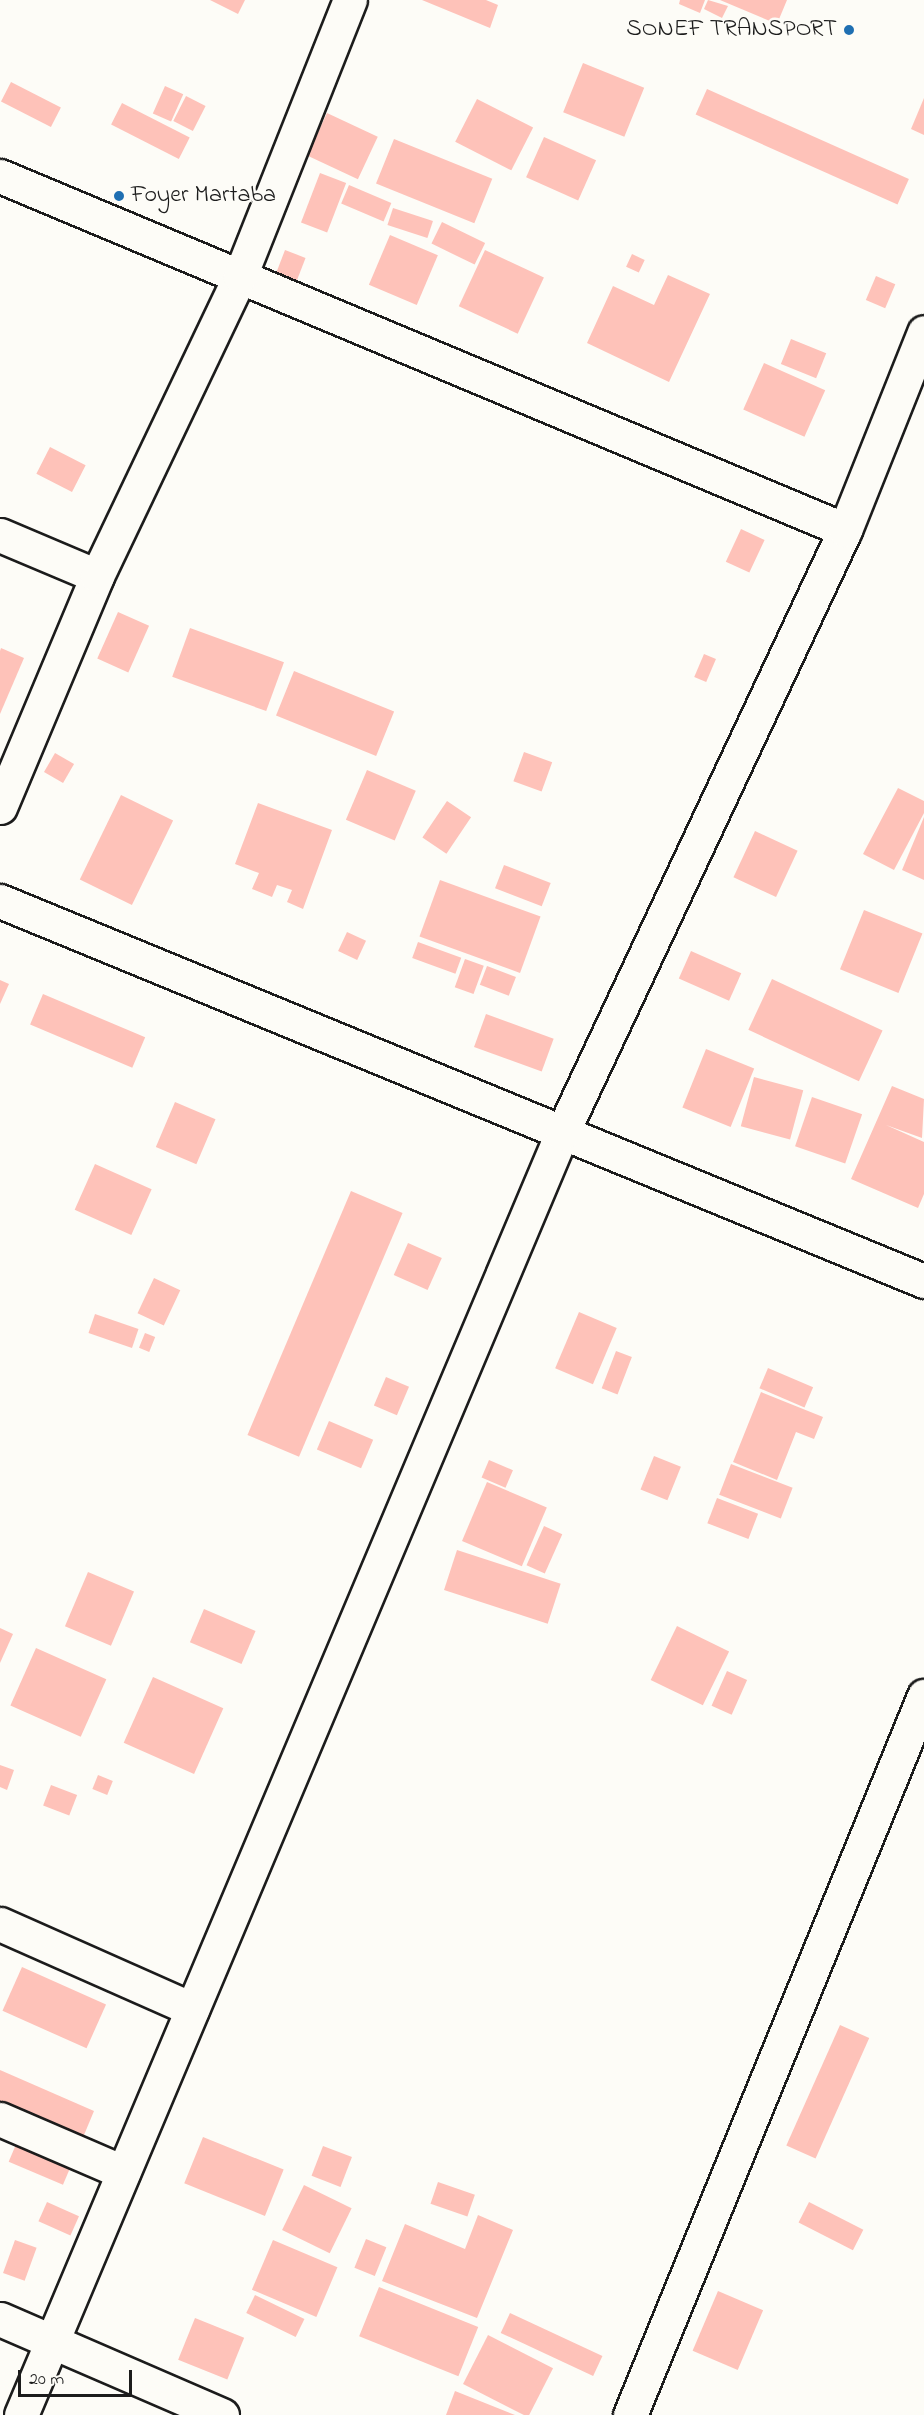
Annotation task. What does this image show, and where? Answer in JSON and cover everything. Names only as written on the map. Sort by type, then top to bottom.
[{"type":"street","points":[[0,807],[98,576],[240,276],[350,0]]},
{"type":"street","points":[[0,176],[845,530]]},
{"type":"street","points":[[21,2415],[562,1133],[845,530],[924,332]]},
{"type":"street","points":[[0,535],[98,576]]},
{"type":"street","points":[[0,901],[924,1281]]},
{"type":"street","points":[[630,2415],[924,1696]]},
{"type":"street","points":[[0,1924],[192,2009]]},
{"type":"street","points":[[2,2124],[123,2172]]},
{"type":"street","points":[[0,2319],[222,2415]]},
{"type":"building","points":[[210,0],[245,0],[238,14]]},
{"type":"building","points":[[422,0],[486,0],[498,5],[490,28]]},
{"type":"building","points":[[680,0],[705,0],[700,13],[679,4]]},
{"type":"building","points":[[708,0],[728,6],[722,18],[704,9]]},
{"type":"building","points":[[720,0],[787,0],[777,24]]},
{"type":"building","points":[[583,63],[644,88],[624,137],[563,112]]},
{"type":"building","points":[[11,82],[61,107],[51,127],[1,102]]},
{"type":"building","points":[[165,86],[183,94],[171,122],[153,113]]},
{"type":"building","points":[[707,89],[909,179],[898,204],[696,115]]},
{"type":"building","points":[[186,96],[206,106],[193,131],[173,121]]},
{"type":"building","points":[[924,98],[924,135],[911,129]]},
{"type":"building","points":[[477,99],[533,128],[511,170],[455,142]]},
{"type":"building","points":[[122,103],[190,138],[179,159],[111,124]]},
{"type":"building","points":[[327,113],[378,137],[358,179],[307,156]]},
{"type":"building","points":[[544,137],[596,160],[578,200],[526,177]]},
{"type":"building","points":[[394,139],[492,179],[474,223],[376,184]]},
{"type":"building","points":[[320,173],[346,183],[327,233],[301,222]]},
{"type":"building","points":[[349,185],[391,203],[384,221],[341,203]]},
{"type":"building","points":[[393,208],[433,221],[427,238],[387,225]]},
{"type":"building","points":[[442,222],[485,243],[475,265],[431,244]]},
{"type":"building","points":[[390,235],[438,255],[417,305],[369,285]]},
{"type":"building","points":[[285,250],[306,258],[293,291],[272,283]]},
{"type":"building","points":[[485,250],[544,277],[518,334],[459,306]]},
{"type":"building","points":[[632,254],[645,260],[639,273],[626,267]]},
{"type":"building","points":[[668,275],[710,294],[669,382],[587,343],[613,286],[654,305]]},
{"type":"building","points":[[876,276],[895,284],[885,308],[866,300]]},
{"type":"building","points":[[791,339],[826,353],[816,378],[781,364]]},
{"type":"building","points":[[764,363],[825,390],[804,437],[743,410]]},
{"type":"building","points":[[50,447],[86,465],[72,492],[36,474]]},
{"type":"building","points":[[741,529],[765,540],[749,573],[726,562]]},
{"type":"building","points":[[118,612],[149,626],[128,672],[97,659]]},
{"type":"building","points":[[190,628],[284,662],[266,711],[172,677]]},
{"type":"building","points":[[1,648],[24,658],[0,714],[0,651]]},
{"type":"building","points":[[704,654],[716,659],[706,682],[694,677]]},
{"type":"building","points":[[294,671],[394,711],[376,756],[276,716]]},
{"type":"building","points":[[524,752],[552,762],[542,791],[513,781]]},
{"type":"building","points":[[55,753],[74,764],[63,783],[44,772]]},
{"type":"building","points":[[367,770],[416,791],[395,840],[346,820]]},
{"type":"building","points":[[898,788],[924,801],[924,813],[894,870],[863,854]]},
{"type":"building","points":[[121,795],[173,820],[132,905],[80,879]]},
{"type":"building","points":[[447,801],[471,817],[446,854],[422,837]]},
{"type":"building","points":[[258,803],[332,830],[303,909],[287,902],[292,890],[277,885],[272,897],[252,889],[259,873],[235,864]]},
{"type":"building","points":[[924,817],[924,880],[902,870]]},
{"type":"building","points":[[755,831],[798,851],[776,897],[733,877]]},
{"type":"building","points":[[504,865],[551,883],[542,906],[495,888]]},
{"type":"building","points":[[440,880],[541,917],[520,973],[419,936]]},
{"type":"building","points":[[864,910],[922,934],[898,993],[840,969]]},
{"type":"building","points":[[347,932],[366,941],[357,960],[338,951]]},
{"type":"building","points":[[418,942],[461,958],[455,974],[412,958]]},
{"type":"building","points":[[691,951],[741,973],[729,1001],[679,978]]},
{"type":"building","points":[[465,959],[484,966],[474,994],[455,987]]},
{"type":"building","points":[[487,966],[516,977],[509,996],[480,985]]},
{"type":"building","points":[[772,979],[883,1031],[859,1081],[748,1030]]},
{"type":"building","points":[[0,980],[9,984],[0,1004]]},
{"type":"building","points":[[43,994],[145,1037],[132,1068],[30,1024]]},
{"type":"building","points":[[486,1014],[554,1039],[542,1072],[474,1047]]},
{"type":"building","points":[[706,1049],[754,1068],[731,1127],[682,1107]]},
{"type":"building","points":[[754,1077],[803,1090],[790,1139],[741,1126]]},
{"type":"building","points":[[892,1086],[924,1099],[922,1138],[886,1125],[924,1142],[924,1194],[918,1208],[851,1179]]},
{"type":"building","points":[[812,1097],[862,1114],[845,1163],[795,1146]]},
{"type":"building","points":[[175,1102],[216,1119],[196,1164],[156,1147]]},
{"type":"building","points":[[95,1164],[152,1189],[131,1235],[75,1210]]},
{"type":"building","points":[[351,1191],[403,1213],[299,1457],[247,1435]]},
{"type":"building","points":[[408,1243],[442,1258],[428,1290],[394,1275]]},
{"type":"building","points":[[154,1278],[180,1290],[164,1326],[138,1313]]},
{"type":"building","points":[[579,1312],[617,1328],[593,1384],[555,1368]]},
{"type":"building","points":[[95,1314],[138,1329],[132,1348],[88,1333]]},
{"type":"building","points":[[145,1333],[155,1337],[149,1352],[139,1348]]},
{"type":"building","points":[[616,1351],[632,1357],[618,1394],[602,1388]]},
{"type":"building","points":[[768,1368],[813,1387],[805,1407],[759,1388]]},
{"type":"building","points":[[386,1377],[409,1387],[397,1415],[374,1406]]},
{"type":"building","points":[[761,1392],[823,1417],[814,1439],[796,1432],[777,1480],[733,1462]]},
{"type":"building","points":[[329,1421],[373,1440],[361,1468],[317,1450]]},
{"type":"building","points":[[654,1456],[681,1467],[667,1500],[641,1489]]},
{"type":"building","points":[[489,1460],[513,1470],[506,1488],[482,1477]]},
{"type":"building","points":[[731,1464],[793,1488],[781,1518],[719,1495]]},
{"type":"building","points":[[487,1482],[547,1507],[522,1566],[462,1541]]},
{"type":"building","points":[[717,1498],[758,1514],[748,1539],[707,1523]]},
{"type":"building","points":[[544,1526],[562,1534],[545,1573],[527,1565]]},
{"type":"building","points":[[457,1550],[561,1584],[548,1624],[444,1590]]},
{"type":"building","points":[[88,1572],[134,1592],[111,1646],[65,1626]]},
{"type":"building","points":[[204,1609],[256,1631],[241,1664],[190,1642]]},
{"type":"building","points":[[677,1626],[729,1651],[703,1705],[651,1680]]},
{"type":"building","points":[[0,1628],[13,1634],[0,1663]]},
{"type":"building","points":[[36,1648],[106,1679],[81,1737],[10,1706]]},
{"type":"building","points":[[727,1671],[747,1680],[732,1715],[712,1706]]},
{"type":"building","points":[[153,1677],[223,1708],[194,1774],[124,1743]]},
{"type":"building","points":[[0,1765],[14,1770],[7,1790],[0,1787]]},
{"type":"building","points":[[98,1775],[113,1781],[107,1795],[92,1789]]},
{"type":"building","points":[[51,1785],[77,1795],[69,1816],[43,1806]]},
{"type":"building","points":[[22,1967],[106,2004],[87,2048],[2,2011]]},
{"type":"building","points":[[840,2025],[869,2038],[816,2159],[786,2146]]},
{"type":"building","points":[[0,2070],[94,2111],[79,2147],[0,2113]]},
{"type":"building","points":[[20,2135],[74,2158],[63,2185],[9,2162]]},
{"type":"building","points":[[203,2137],[284,2170],[265,2216],[184,2183]]},
{"type":"building","points":[[323,2146],[352,2157],[340,2187],[312,2176]]},
{"type":"building","points":[[438,2182],[475,2195],[467,2216],[431,2204]]},
{"type":"building","points":[[304,2185],[352,2208],[330,2253],[282,2230]]},
{"type":"building","points":[[47,2202],[79,2216],[70,2235],[38,2221]]},
{"type":"building","points":[[809,2202],[863,2230],[853,2250],[799,2222]]},
{"type":"building","points":[[478,2215],[513,2230],[477,2318],[382,2281],[405,2224],[465,2249]]},
{"type":"building","points":[[366,2239],[386,2247],[375,2276],[354,2268]]},
{"type":"building","points":[[15,2240],[37,2248],[25,2281],[3,2273]]},
{"type":"building","points":[[273,2240],[337,2267],[316,2317],[252,2290]]},
{"type":"building","points":[[379,2287],[478,2327],[458,2376],[359,2336]]},
{"type":"building","points":[[718,2291],[763,2310],[738,2370],[693,2351]]},
{"type":"building","points":[[255,2295],[304,2319],[296,2337],[246,2313]]},
{"type":"building","points":[[510,2313],[602,2356],[593,2376],[501,2333]]},
{"type":"building","points":[[195,2318],[244,2338],[227,2380],[178,2360]]},
{"type":"building","points":[[488,2335],[553,2368],[529,2415],[524,2415],[463,2384]]},
{"type":"building","points":[[455,2391],[515,2415],[446,2415]]},
{"type":"place","name":"SONEF TRANSPORT","points":[[849,30]]},
{"type":"place","name":"Foyer Martaba","points":[[119,196]]}]
